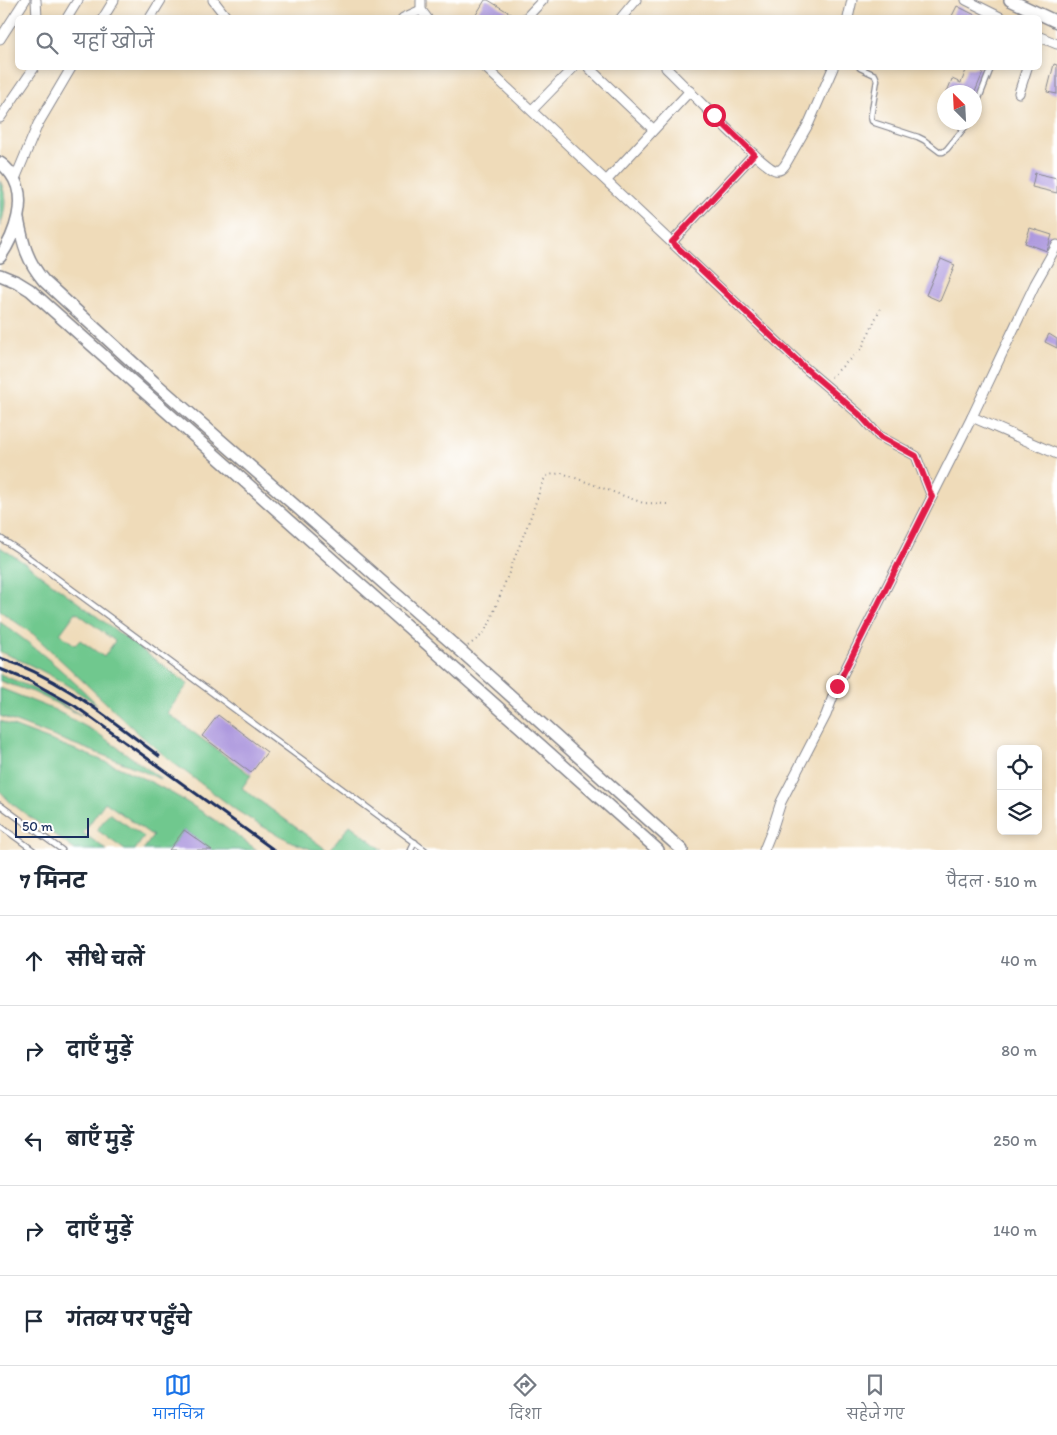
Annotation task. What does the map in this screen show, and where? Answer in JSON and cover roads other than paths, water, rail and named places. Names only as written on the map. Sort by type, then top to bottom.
[{"type":"street","points":[[15,15],[25,0]]},
{"type":"street","points":[[36,0],[37,15]]},
{"type":"street","points":[[69,15],[78,0]]},
{"type":"street","points":[[105,15],[114,0]]},
{"type":"street","points":[[152,15],[161,0]]},
{"type":"street","points":[[213,0],[225,15]]},
{"type":"street","points":[[421,0],[424,14]]},
{"type":"street","points":[[529,15],[543,0]]},
{"type":"street","points":[[624,15],[636,0]]},
{"type":"street","points":[[849,15],[852,0]]},
{"type":"street","points":[[966,0],[996,15]]},
{"type":"street","points":[[1010,0],[1057,22]]},
{"type":"street","points":[[0,39],[15,16]]},
{"type":"street","points":[[1042,38],[1057,44]]},
{"type":"street","points":[[0,118],[33,70]]},
{"type":"street","points":[[15,179],[38,124],[70,70]]},
{"type":"street","points":[[488,70],[823,384],[859,414],[879,436],[916,456],[932,497]]},
{"type":"street","points":[[532,110],[571,70]]},
{"type":"street","points":[[591,70],[653,129]]},
{"type":"street","points":[[668,70],[754,154],[773,170],[781,169],[809,123],[831,70]]},
{"type":"street","points":[[1019,93],[1026,70]]},
{"type":"street","points":[[607,180],[690,91]]},
{"type":"street","points":[[672,242],[754,154]]},
{"type":"street","points":[[0,163],[15,179],[20,202],[14,231],[0,256]]},
{"type":"street","points":[[18,219],[25,251],[36,272],[44,281],[154,382],[461,651],[682,850]]},
{"type":"street","points":[[764,850],[781,802],[826,715],[837,686],[972,417],[1036,284],[1054,258],[1057,245]]},
{"type":"street","points":[[0,275],[30,290],[658,850]]},
{"type":"street","points":[[972,417],[1057,454]]},
{"type":"lane","points":[[864,70],[875,75],[877,80],[871,116],[872,121],[875,123],[918,137],[940,152],[944,152],[962,130]]},
{"type":"lane","points":[[982,91],[990,70]]},
{"type":"lane","points":[[0,538],[425,850]]},
{"type":"lane","points":[[0,805],[62,850]]},
{"type":"lane","points":[[0,826],[33,850]]},
{"type":"lane","points":[[410,850],[415,842]]},
{"type":"railway","points":[[0,658],[43,676],[83,700],[159,756]]},
{"type":"railway","points":[[0,669],[30,681],[75,706],[274,850]]}]
